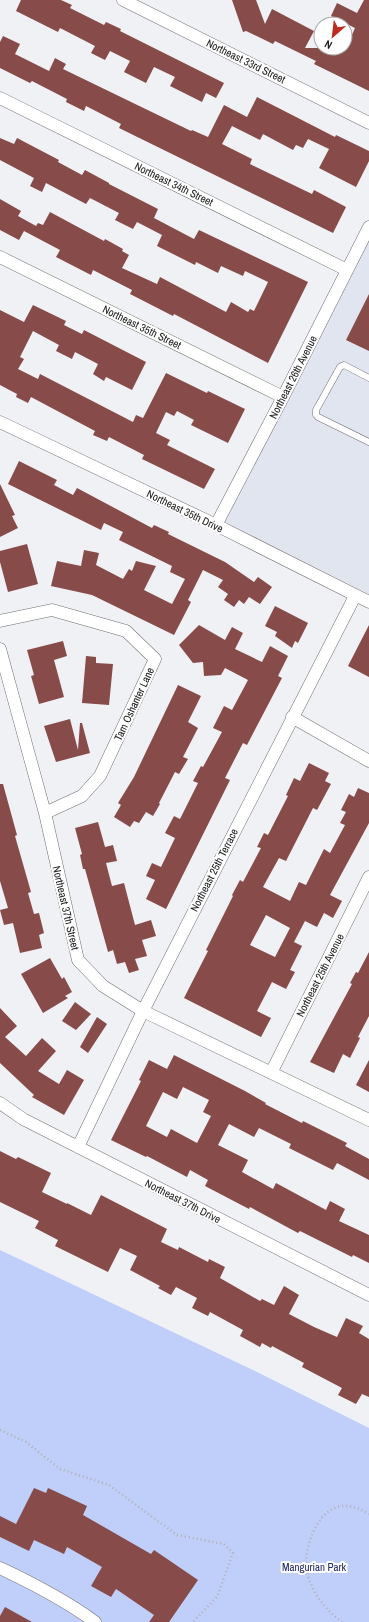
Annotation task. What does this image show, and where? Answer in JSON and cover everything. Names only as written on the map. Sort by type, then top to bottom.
[{"type":"street","name":"Northeast 33rd Street","points":[[123,0],[369,123]]},
{"type":"street","name":"Northeast 34th Street","points":[[0,98],[347,270]]},
{"type":"street","name":"Northeast 26th Avenue","points":[[216,525],[284,397],[369,227]]},
{"type":"street","name":"Northeast 35th Street","points":[[0,257],[284,397]]},
{"type":"street","name":"Northeast 35th Drive","points":[[0,422],[216,525],[369,602]]},
{"type":"street","name":"Northeast 25th Terrace","points":[[78,1147],[143,1011],[355,596]]},
{"type":"street","name":"Tam Oshanter Lane","points":[[0,621],[52,610],[126,631],[155,659],[100,776],[82,796],[45,813]]},
{"type":"street","name":"Northeast 37th Street","points":[[0,649],[45,813],[78,960],[103,986],[143,1011],[369,1120]]},
{"type":"street","points":[[292,717],[369,761]]},
{"type":"street","name":"Northeast 25th Avenue","points":[[271,1073],[369,877]]},
{"type":"street","name":"Northeast 37th Drive","points":[[0,1103],[23,1119],[369,1295]]},
{"type":"street","points":[[0,1568],[46,1590],[74,1606],[95,1622]]},
{"type":"lane","points":[[369,378],[344,365],[340,367],[320,404],[316,415],[369,442]]},
{"type":"path","points":[[0,1430],[26,1442],[60,1469],[109,1486],[177,1535],[224,1544],[233,1553],[217,1597],[193,1622]]},
{"type":"path","points":[[342,1622],[331,1614],[317,1596],[308,1576],[306,1564],[309,1541],[322,1518],[332,1510],[343,1506],[359,1508],[369,1514]]},
{"type":"shaded area","points":[[369,229],[369,601],[215,524]]},
{"type":"green space","name":"Mangurian Park","points":[[0,1250],[255,1371],[369,1428],[369,1622],[0,1622]]},
{"type":"building","points":[[21,0],[61,0],[72,5],[70,8],[104,25],[106,22],[121,29],[120,31],[224,83],[216,98],[206,93],[202,102],[170,86],[175,77],[154,67],[146,83],[124,72],[130,61],[110,51],[105,60],[91,53],[95,46],[60,28],[58,32],[16,11]]},
{"type":"building","points":[[232,0],[256,0],[265,24],[272,9],[313,30],[305,48],[313,48],[313,56],[353,56],[353,32],[355,28],[353,27],[353,16],[331,16],[337,3],[357,13],[364,0],[369,0],[369,91],[314,64],[316,61],[275,41],[273,44],[246,31],[243,32]]},
{"type":"building","points":[[3,36],[20,44],[15,54],[49,71],[55,58],[66,64],[63,69],[191,131],[192,130],[208,137],[224,105],[247,117],[257,97],[335,137],[336,135],[369,151],[369,161],[356,187],[319,168],[329,149],[308,139],[303,148],[296,145],[293,150],[263,134],[260,140],[232,126],[222,144],[252,159],[250,164],[312,194],[314,190],[346,207],[333,233],[119,128],[121,124],[86,106],[84,111],[66,102],[67,99],[32,81],[30,83],[0,68],[0,42]]},
{"type":"building","points":[[0,138],[14,144],[17,138],[59,160],[58,162],[82,175],[85,170],[158,209],[154,218],[194,239],[199,230],[308,282],[268,363],[174,314],[173,316],[130,294],[132,290],[93,270],[91,275],[56,257],[60,250],[24,231],[19,240],[0,230],[0,199],[21,211],[18,216],[36,226],[38,223],[43,225],[50,212],[104,241],[105,239],[123,249],[122,251],[129,255],[122,268],[157,284],[160,277],[226,312],[231,302],[248,312],[250,309],[254,311],[268,282],[245,271],[243,276],[221,266],[218,273],[196,262],[195,265],[157,246],[162,235],[137,222],[133,229],[115,220],[119,213],[90,198],[86,204],[46,183],[42,192],[30,186],[34,178],[0,160]]},
{"type":"building","points":[[369,294],[369,351],[346,340]]},
{"type":"building","points":[[33,305],[66,321],[64,325],[82,334],[84,330],[146,362],[132,390],[106,377],[104,381],[93,374],[98,364],[75,352],[72,359],[56,351],[59,345],[33,331],[20,357],[24,359],[18,369],[38,379],[40,374],[133,422],[136,415],[143,418],[166,373],[245,409],[228,443],[191,425],[194,420],[177,411],[174,416],[166,412],[156,433],[170,440],[167,445],[215,469],[204,489],[142,459],[144,455],[109,437],[107,441],[93,435],[95,431],[31,397],[28,403],[16,397],[17,394],[0,385],[0,310],[24,322]]},
{"type":"building","points":[[19,461],[57,480],[54,485],[73,495],[77,488],[152,528],[154,525],[169,532],[168,534],[225,562],[254,582],[258,577],[272,587],[260,604],[249,597],[244,604],[239,600],[234,607],[224,600],[228,594],[218,587],[223,580],[203,570],[188,600],[191,602],[174,635],[92,595],[51,586],[57,561],[81,566],[84,550],[99,553],[96,565],[123,579],[129,569],[132,571],[136,561],[156,566],[144,590],[172,604],[185,579],[170,572],[172,566],[119,540],[123,532],[104,523],[101,530],[8,484]]},
{"type":"building","points":[[0,484],[15,515],[12,516],[18,528],[0,537]]},
{"type":"building","points":[[27,544],[38,584],[8,592],[0,562],[0,551]]},
{"type":"building","points":[[275,606],[308,623],[298,643],[295,641],[292,648],[275,636],[277,632],[265,626]]},
{"type":"building","points":[[199,625],[225,640],[232,627],[243,633],[235,649],[262,662],[270,646],[288,656],[278,676],[282,678],[247,745],[243,743],[225,778],[230,780],[166,909],[146,899],[155,880],[146,876],[152,863],[161,867],[175,838],[165,833],[174,816],[180,819],[198,783],[193,781],[201,766],[203,767],[222,732],[213,728],[224,706],[232,710],[248,680],[225,668],[221,675],[204,676],[203,662],[193,663],[179,645]]},
{"type":"building","points":[[369,625],[369,677],[348,666]]},
{"type":"building","points":[[63,641],[67,656],[54,660],[64,697],[39,704],[31,676],[34,675],[27,650]]},
{"type":"building","points":[[86,656],[96,657],[96,663],[113,664],[109,705],[82,703]]},
{"type":"building","points":[[178,685],[201,696],[188,722],[198,728],[183,757],[188,759],[179,774],[175,772],[153,816],[146,812],[139,823],[134,821],[130,827],[114,817],[121,805],[118,803],[134,777]]},
{"type":"building","points":[[70,719],[78,750],[80,723],[82,723],[90,753],[56,762],[44,726]]},
{"type":"building","points":[[309,763],[329,773],[325,781],[331,784],[317,810],[313,808],[286,861],[279,858],[263,887],[290,901],[299,882],[306,885],[324,849],[330,853],[345,825],[340,823],[346,812],[341,810],[349,794],[354,797],[358,788],[369,793],[369,823],[330,895],[342,901],[333,918],[324,913],[317,927],[305,921],[294,942],[302,946],[290,970],[295,972],[286,989],[272,982],[257,1011],[271,1018],[261,1037],[184,998],[208,951],[206,950],[233,896],[232,895],[240,880],[243,882],[261,848],[257,847],[264,833],[268,835],[288,796],[286,795],[294,778],[300,781]],"holes":[[[266,915],[290,928],[275,957],[250,945]]]},
{"type":"building","points":[[0,784],[3,784],[17,835],[15,836],[31,892],[28,893],[34,914],[39,913],[44,933],[39,935],[42,948],[20,953],[13,923],[4,925],[0,910],[8,908],[0,881]]},
{"type":"building","points":[[98,822],[105,847],[113,845],[117,861],[106,863],[112,886],[124,883],[135,925],[151,920],[156,936],[142,940],[147,956],[135,959],[139,970],[129,973],[125,962],[117,964],[113,950],[108,952],[80,855],[82,854],[75,828]]},
{"type":"building","points":[[369,952],[369,1016],[358,1037],[360,1038],[350,1058],[343,1054],[334,1073],[310,1062],[352,984],[350,983],[356,972],[358,973]]},
{"type":"building","points":[[50,958],[62,979],[64,977],[72,992],[65,996],[68,998],[43,1013],[21,974]]},
{"type":"building","points":[[75,1002],[91,1014],[76,1030],[62,1021]]},
{"type":"building","points":[[0,1008],[17,1026],[5,1037],[26,1056],[42,1038],[56,1051],[38,1071],[59,1084],[67,1070],[84,1080],[64,1115],[32,1097],[34,1095],[0,1063]]},
{"type":"building","points":[[97,1017],[107,1024],[88,1053],[80,1047]]},
{"type":"building","points":[[174,1055],[245,1091],[266,1103],[265,1104],[302,1123],[303,1121],[347,1143],[345,1146],[369,1159],[369,1180],[337,1163],[333,1170],[289,1148],[291,1144],[259,1128],[254,1137],[229,1124],[218,1145],[248,1160],[242,1172],[273,1189],[276,1183],[326,1210],[330,1201],[345,1209],[339,1221],[369,1235],[369,1263],[353,1255],[352,1257],[300,1231],[298,1233],[250,1207],[249,1209],[205,1186],[208,1180],[190,1170],[187,1177],[147,1156],[146,1157],[111,1140],[141,1081],[139,1080],[149,1060],[167,1069]],"holes":[[[183,1087],[209,1100],[203,1112],[211,1116],[197,1143],[171,1129],[167,1137],[146,1126],[163,1092],[177,1099]]]},
{"type":"building","points":[[369,1060],[369,1092],[356,1085]]},
{"type":"building","points":[[0,1151],[16,1159],[18,1157],[51,1173],[42,1192],[67,1204],[91,1215],[101,1195],[167,1229],[161,1242],[178,1250],[179,1247],[208,1262],[209,1259],[225,1267],[220,1278],[260,1301],[262,1299],[274,1305],[284,1286],[299,1295],[289,1314],[314,1327],[337,1337],[346,1318],[363,1326],[359,1333],[369,1339],[369,1397],[362,1394],[356,1404],[338,1395],[342,1388],[302,1367],[304,1363],[272,1346],[271,1348],[262,1343],[260,1347],[240,1336],[243,1330],[210,1312],[208,1316],[192,1308],[197,1298],[176,1287],[171,1295],[158,1288],[160,1286],[130,1270],[137,1256],[120,1248],[108,1272],[55,1246],[58,1240],[35,1228],[39,1221],[0,1202]]},
{"type":"building","points":[[34,1488],[46,1493],[48,1488],[87,1506],[83,1515],[151,1554],[154,1550],[198,1580],[169,1622],[149,1622],[154,1615],[116,1589],[111,1597],[91,1586],[102,1567],[67,1547],[64,1554],[34,1540],[29,1551],[0,1537],[0,1516],[16,1524]]},
{"type":"building","points":[[5,1607],[32,1622],[0,1622],[0,1616]]}]
